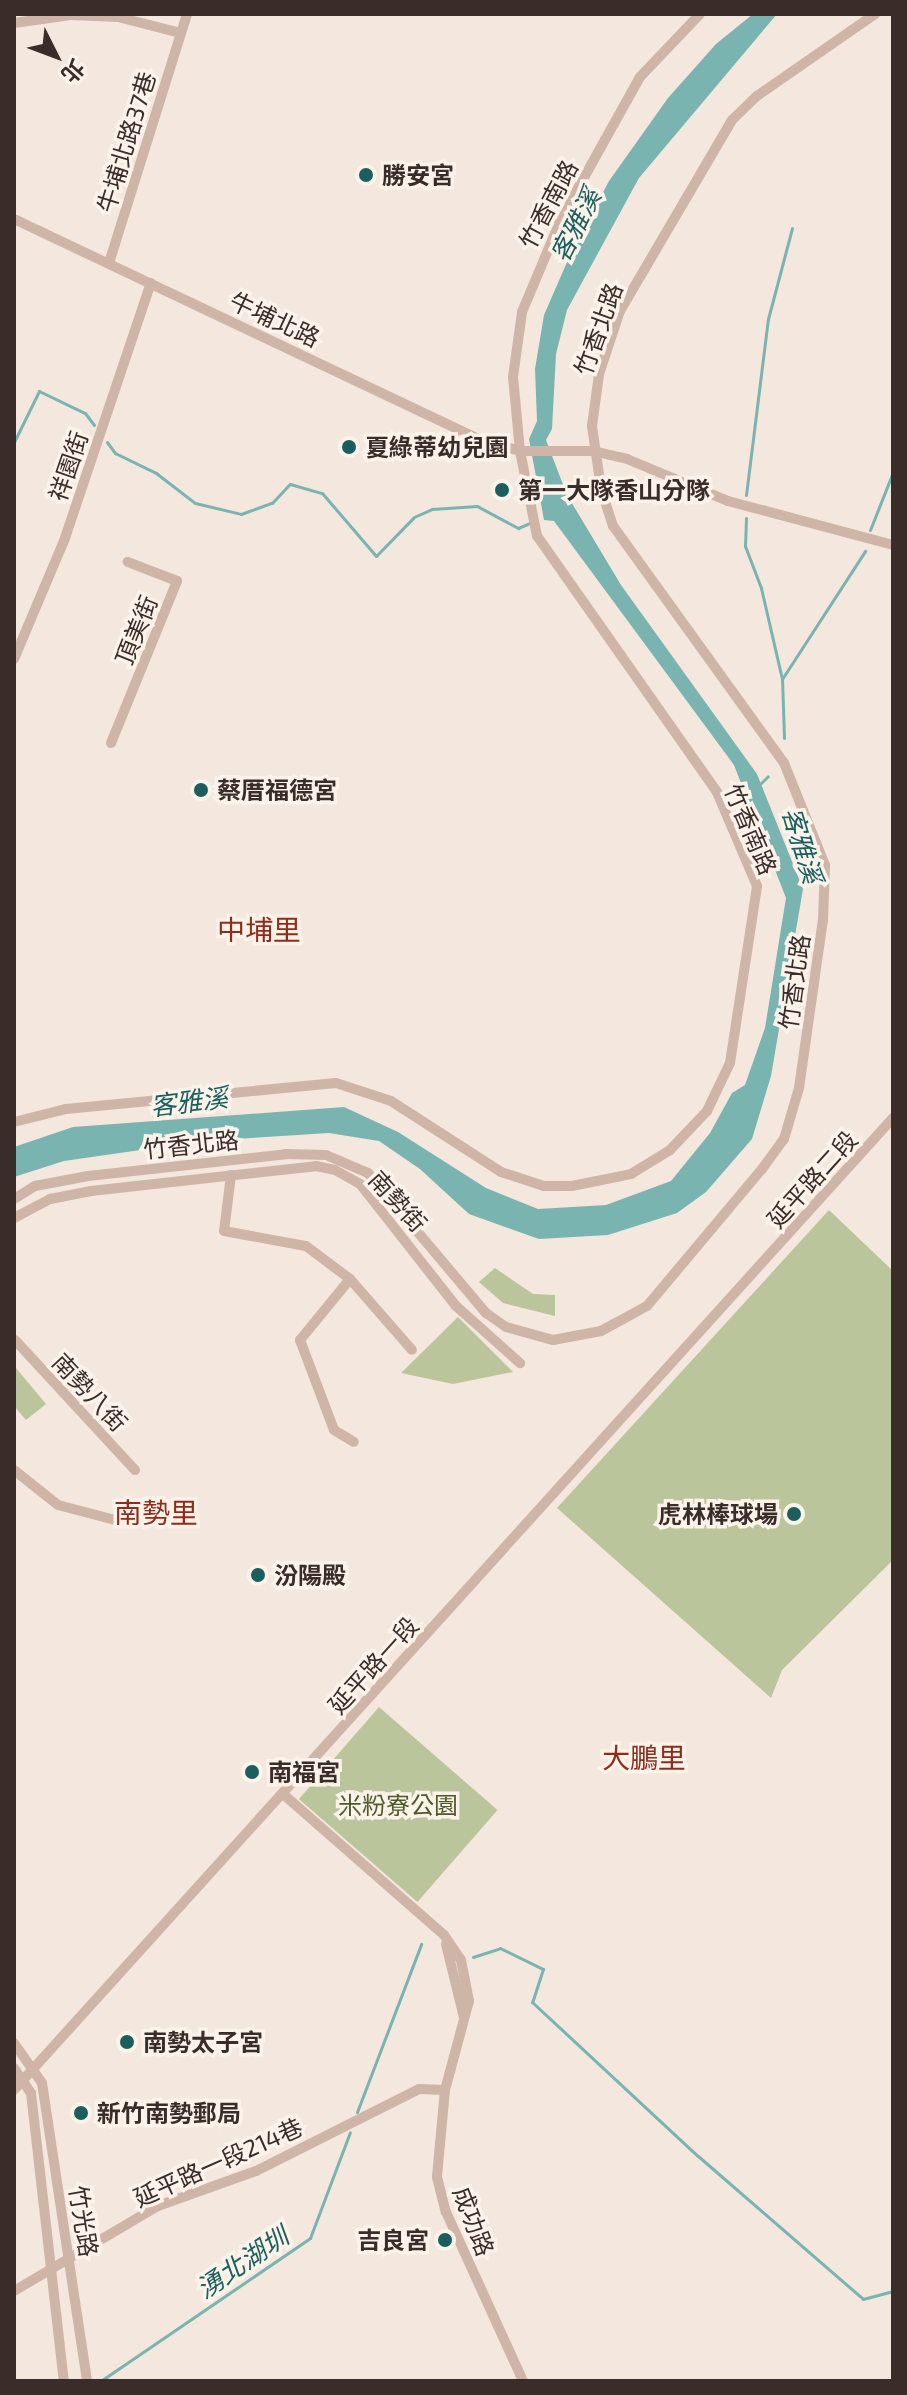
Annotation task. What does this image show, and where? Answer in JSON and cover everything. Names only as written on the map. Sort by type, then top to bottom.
[{"type":"street","name":"牛埔北路37巷","points":[[109,263],[187,14]]},
{"type":"street","name":"竹香南路","points":[[14,1122],[66,1109],[336,1083],[391,1101],[501,1172],[544,1186],[572,1186],[631,1174],[670,1150],[707,1111],[730,1063],[757,886],[717,792],[537,536],[520,451],[513,377],[522,312],[534,274],[640,77],[700,14]]},
{"type":"street","name":"竹香北路","points":[[14,1199],[35,1186],[88,1176],[286,1154],[326,1155],[368,1173],[486,1313],[506,1327],[553,1340],[601,1331],[647,1306],[784,1139],[799,1088],[823,920],[825,865],[784,763],[613,526],[593,451],[599,374],[620,311],[732,120],[757,96],[875,14]]},
{"type":"street","points":[[14,23],[70,15],[118,17],[181,33]]},
{"type":"street","name":"牛埔北路","points":[[14,219],[485,442],[520,451],[593,451]]},
{"type":"street","name":"祥園街","points":[[14,659],[65,538],[151,283]]},
{"type":"street","points":[[593,451],[627,459],[728,501],[893,545]]},
{"type":"street","name":"頂美街","points":[[111,743],[177,581],[128,562]]},
{"type":"street","name":"延平路二段","points":[[761,1266],[893,1118]]},
{"type":"street","name":"南勢街","points":[[14,1218],[50,1199],[91,1191],[316,1166],[360,1184],[456,1306],[520,1363]]},
{"type":"street","points":[[231,1175],[224,1231],[306,1246],[350,1279],[412,1350]]},
{"type":"street","name":"延平路一段","points":[[14,2090],[761,1266]]},
{"type":"street","points":[[350,1279],[300,1340],[334,1430],[354,1442]]},
{"type":"street","name":"南勢八街","points":[[15,1340],[135,1470]]},
{"type":"street","points":[[14,1470],[58,1505],[119,1521]]},
{"type":"street","name":"成功路","points":[[283,1794],[444,1935],[464,2019],[445,2090],[437,2177],[446,2212],[523,2381]]},
{"type":"street","points":[[14,2043],[34,2069]]},
{"type":"street","points":[[14,2068],[24,2080]]},
{"type":"street","name":"竹光路","points":[[34,2069],[42,2083],[87,2381]]},
{"type":"street","name":"竹光路","points":[[24,2080],[31,2093],[64,2381]]},
{"type":"street","name":"延平路一段214巷","points":[[14,2291],[158,2206],[256,2171],[419,2089],[445,2090]]},
{"type":"green space","name":"虎林棒球場","points":[[829,1210],[893,1271],[893,1560],[782,1670],[771,1698],[557,1508]]},
{"type":"green space","points":[[495,1268],[533,1294],[555,1295],[555,1316],[503,1303],[479,1282]]},
{"type":"green space","points":[[458,1317],[513,1372],[453,1384],[401,1373]]},
{"type":"green space","points":[[16,1368],[46,1404],[26,1420],[14,1406]]},
{"type":"green space","name":"米粉寮公園","points":[[379,1707],[497,1810],[417,1902],[299,1799]]},
{"type":"water","name":"客雅溪","points":[[753,14],[777,14],[639,178],[567,310],[556,354],[552,429],[546,440],[567,495],[621,585],[757,774],[803,889],[771,1076],[752,1139],[706,1192],[677,1213],[608,1235],[539,1239],[469,1214],[420,1169],[379,1141],[329,1133],[203,1141],[64,1161],[14,1177],[14,1147],[73,1127],[344,1107],[398,1132],[486,1188],[538,1209],[606,1205],[671,1181],[710,1133],[732,1093],[745,1085],[765,1028],[786,898],[734,765],[554,521],[544,520],[529,439],[537,421],[535,369],[544,315],[571,253],[609,181],[668,98],[716,44]]},
{"type":"waterway","points":[[746,495],[768,319],[792,228]]},
{"type":"waterway","points":[[14,442],[39,391],[85,413],[94,425]]},
{"type":"waterway","points":[[107,442],[115,453],[156,473],[195,503],[241,514],[272,503],[290,484],[322,493],[376,556],[414,517],[432,509],[477,506],[518,528],[530,523]]},
{"type":"waterway","points":[[870,530],[893,472]]},
{"type":"waterway","points":[[746,518],[745,546],[761,588],[782,679]]},
{"type":"waterway","points":[[784,738],[782,679],[865,551]]},
{"type":"waterway","points":[[760,784],[768,776]]},
{"type":"waterway","name":"湧北湖圳","points":[[357,2112],[421,1944]]},
{"type":"waterway","points":[[473,1957],[500,1948],[543,1969],[532,2002],[698,2156],[863,2299],[893,2291]]},
{"type":"waterway","name":"湧北湖圳","points":[[102,2380],[310,2238],[350,2132]]},
{"type":"place","name":"勝安宮","points":[[366,175]]},
{"type":"place","name":"夏綠蒂幼兒園","points":[[349,447]]},
{"type":"place","name":"第一大隊香山分隊","points":[[502,490]]},
{"type":"place","name":"蔡厝福德宮","points":[[201,790]]},
{"type":"place","name":"虎林棒球場","points":[[794,1514]]},
{"type":"place","name":"汾陽殿","points":[[258,1575]]},
{"type":"place","name":"南福宮","points":[[252,1772]]},
{"type":"place","name":"南勢太子宮","points":[[127,2042]]},
{"type":"place","name":"新竹南勢郵局","points":[[81,2113]]},
{"type":"place","name":"吉良宮","points":[[445,2240]]},
{"type":"district","name":"中埔里","points":[[259,929]]},
{"type":"district","name":"南勢里","points":[[156,1512]]},
{"type":"district","name":"大鵬里","points":[[644,1757]]}]
